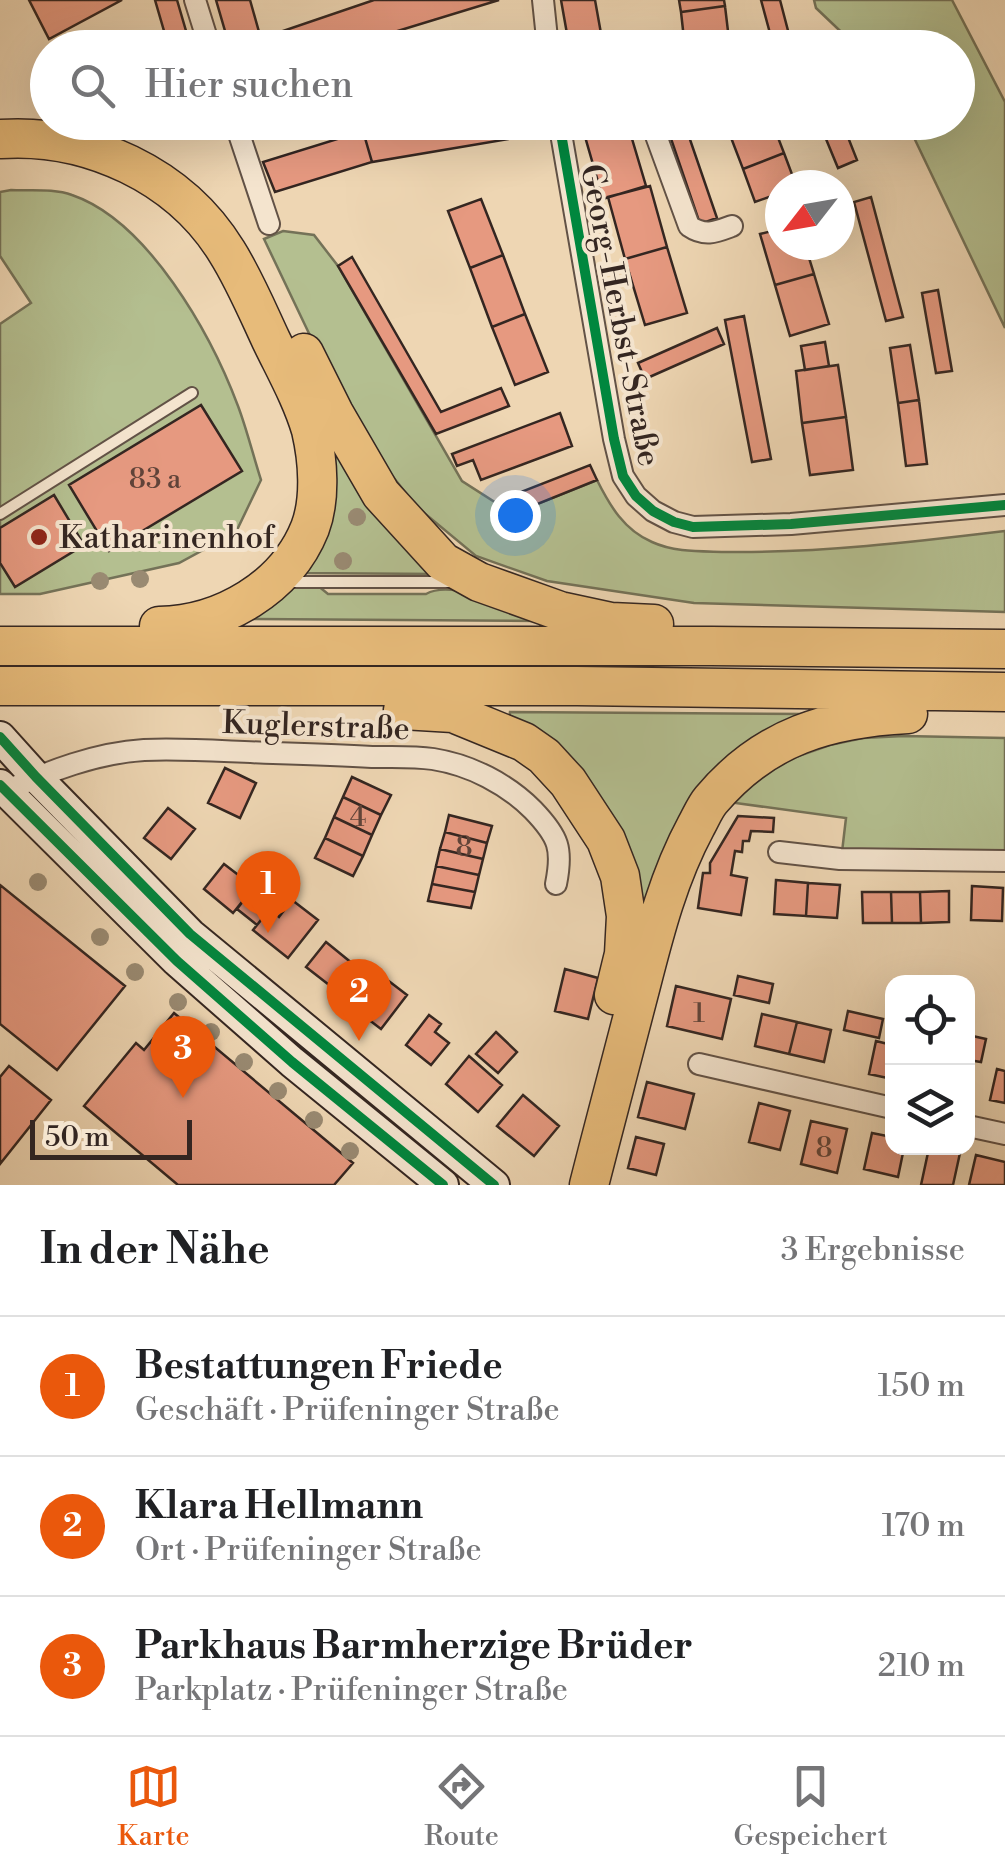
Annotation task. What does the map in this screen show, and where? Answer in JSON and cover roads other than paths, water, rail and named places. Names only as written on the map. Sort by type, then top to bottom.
[{"type":"highway","points":[[0,114],[30,115]]},
{"type":"highway","points":[[0,139],[30,140]]},
{"type":"highway","points":[[44,645],[71,628],[172,626],[226,612],[276,579],[295,556],[310,527],[316,501],[311,430],[226,250],[201,218],[167,187],[134,166],[92,149],[54,140]]},
{"type":"highway","points":[[133,140],[166,158],[199,184],[235,222],[334,413],[381,494],[443,562],[492,587],[560,611],[611,622],[672,624],[711,646]]},
{"type":"highway","points":[[0,646],[1005,648]]},
{"type":"highway","points":[[0,686],[578,686],[1005,692]]},
{"type":"highway","points":[[301,686],[336,706],[453,713],[524,742],[544,756],[568,782],[606,840],[620,876],[626,916],[624,954],[566,1185]]},
{"type":"highway","points":[[589,1185],[670,881],[709,802],[769,750],[826,724],[865,716],[995,710],[1005,706]]},
{"type":"street","points":[[195,0],[204,30]]},
{"type":"street","points":[[543,0],[546,30]]},
{"type":"street","points":[[241,140],[269,224]]},
{"type":"street","name":"Georg-Herbst-Straße","points":[[562,140],[614,439],[624,476],[636,496],[653,511],[692,527],[792,524],[1005,505]]},
{"type":"street","points":[[658,140],[689,226],[704,234],[732,226]]},
{"type":"street","points":[[0,737],[190,934],[494,1185]]},
{"type":"street","name":"Kuglerstraße","points":[[2,790],[75,763],[142,750],[434,760],[488,777],[506,786],[529,806],[558,842],[561,859],[556,884]]},
{"type":"street","points":[[2,790],[177,960],[292,1062],[443,1185]]},
{"type":"street","points":[[779,852],[840,858],[1005,861]]},
{"type":"street","points":[[699,1064],[885,1106]]},
{"type":"street","points":[[975,1128],[1005,1134]]},
{"type":"lane","points":[[0,514],[192,393]]},
{"type":"lane","points":[[258,593],[293,581],[440,580],[492,587]]},
{"type":"place","name":"Katharinenhof","points":[[39,537]]},
{"type":"place","name":"Bestattungen Friede","points":[[268,933]]},
{"type":"place","name":"Klara Hellmann","points":[[359,1041]]},
{"type":"place","name":"Parkhaus Barmherzige Brüder","points":[[183,1098]]}]
